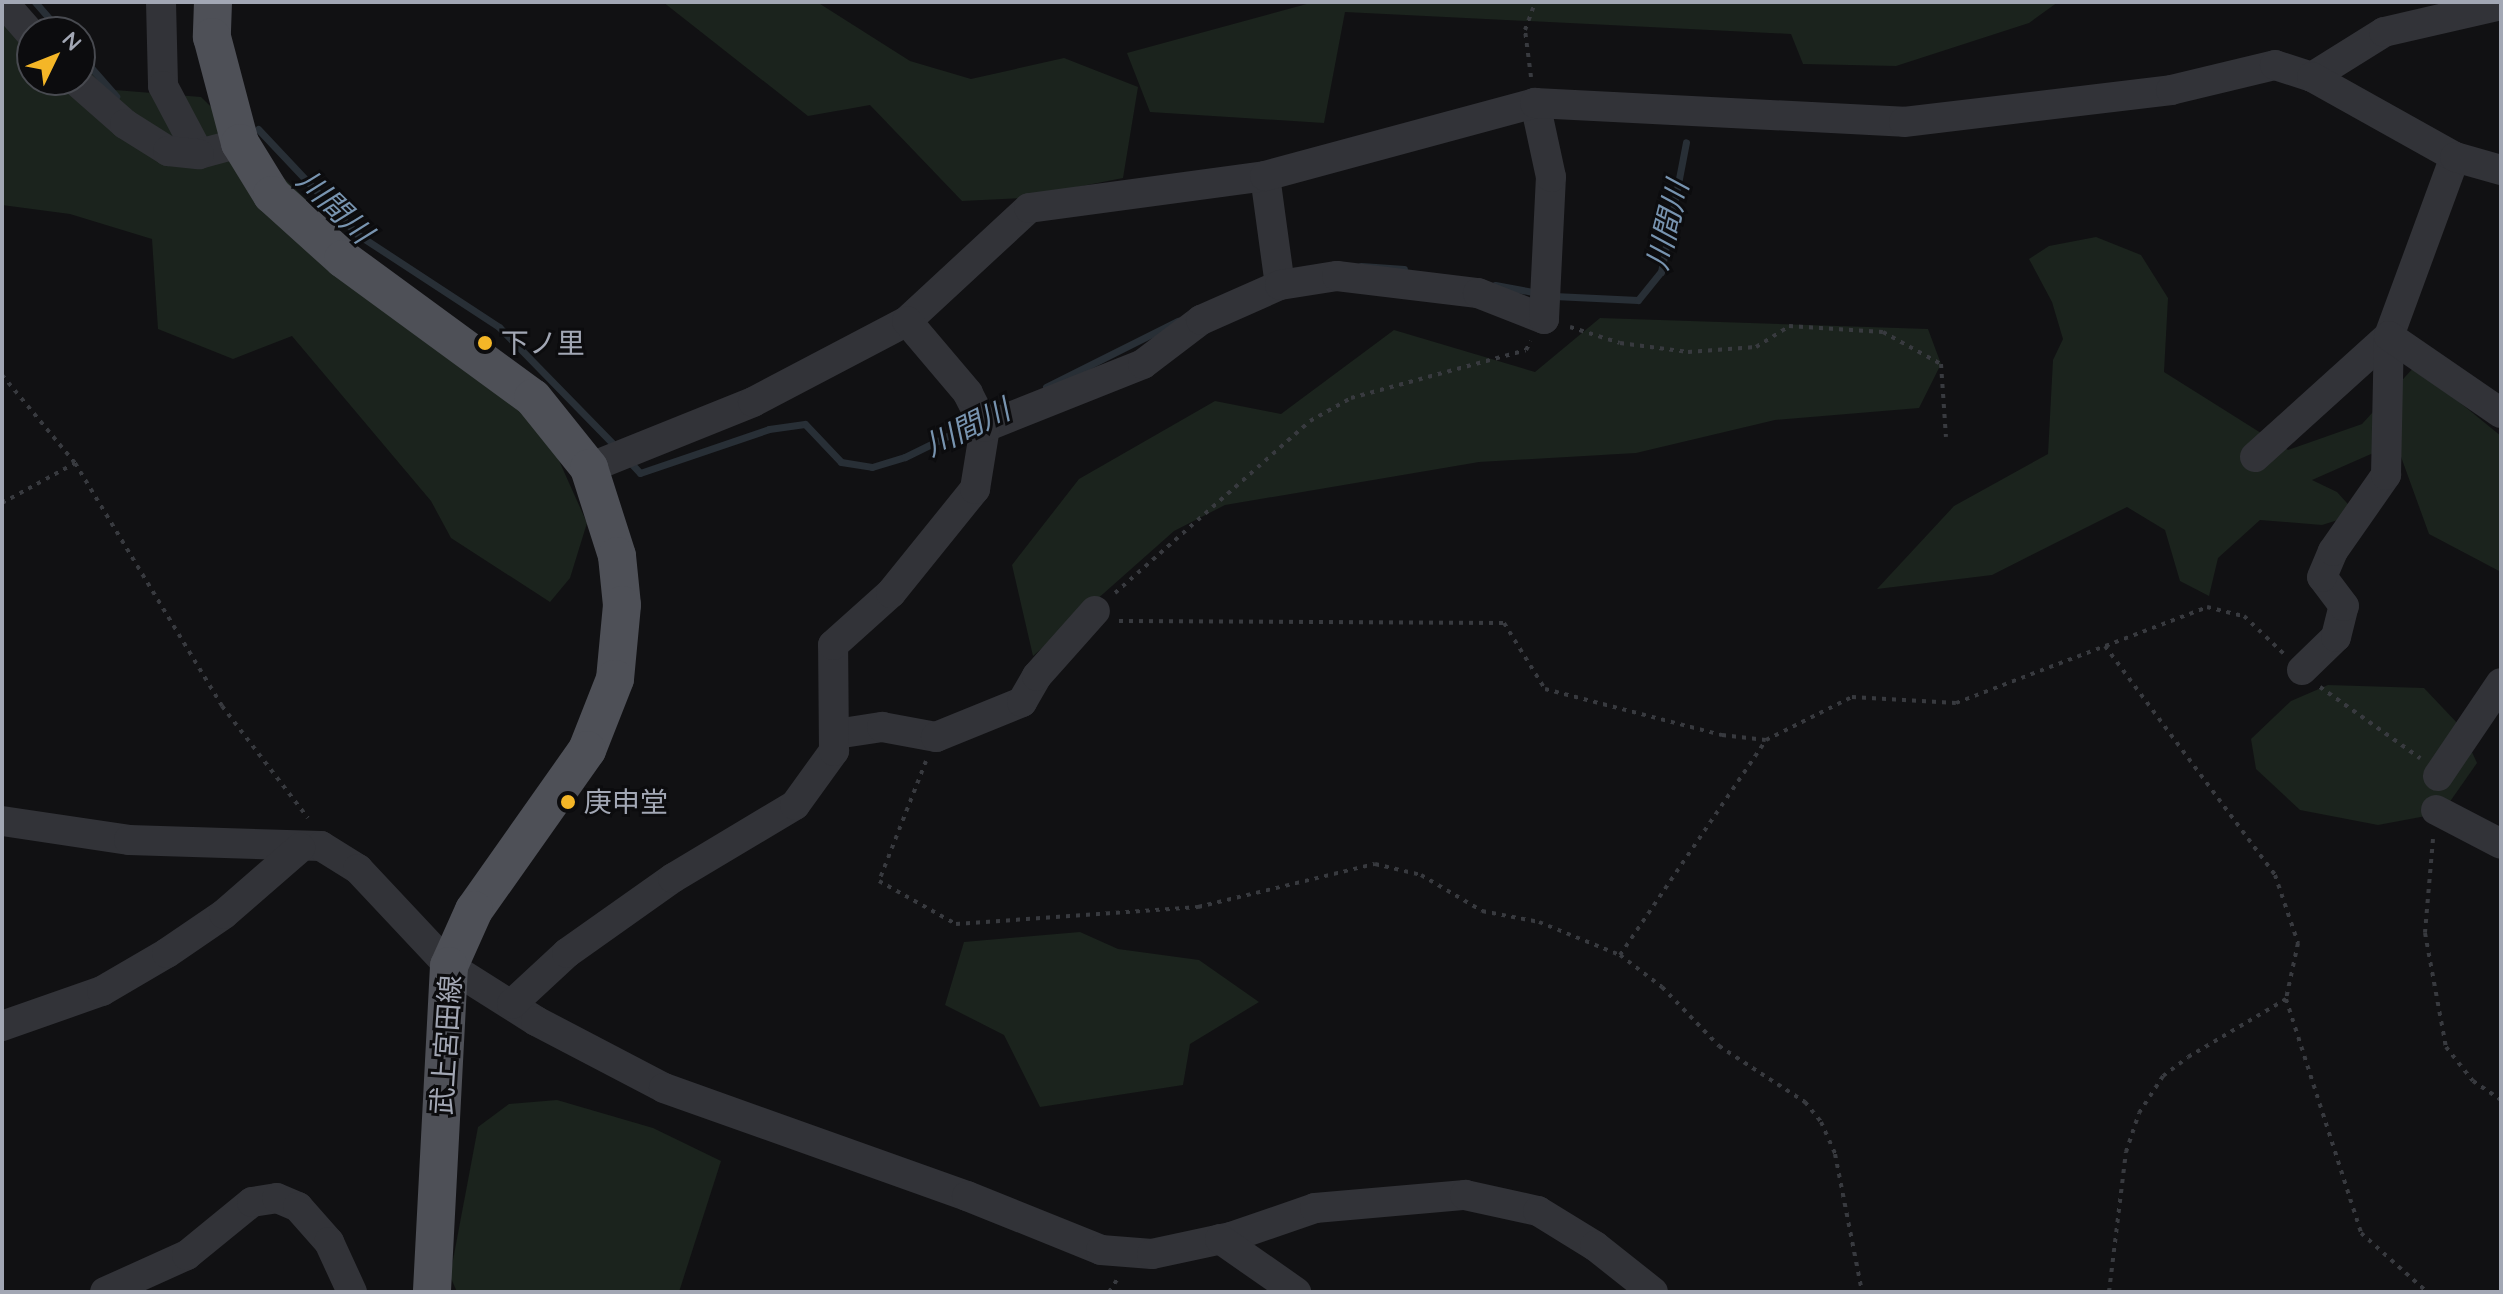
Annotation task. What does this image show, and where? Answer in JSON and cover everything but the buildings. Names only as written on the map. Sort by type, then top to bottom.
[{"type":"main road","name":"武上宮田線","points":[[213,2],[212,37],[240,143],[272,195],[343,259],[533,398],[589,468],[617,556],[622,605],[615,679],[587,750],[474,910],[449,966],[432,1292]]},
{"type":"street","points":[[161,2],[163,86],[199,154]]},
{"type":"street","points":[[2312,77],[2384,32],[2501,5]]},
{"type":"street","points":[[589,468],[753,402],[907,321],[1029,208],[1265,176],[1535,103],[1904,122],[2171,90],[2275,65],[2312,77],[2455,157],[2501,170]]},
{"type":"street","points":[[93,96],[125,124],[168,151],[199,154],[240,143]]},
{"type":"street","points":[[985,427],[1143,364],[1201,320],[1280,285],[1337,276],[1464,291],[1544,319],[1551,177],[1535,103]]},
{"type":"street","points":[[2302,670],[2336,637],[2344,606],[2322,577],[2333,551],[2386,475],[2389,336],[2455,157]]},
{"type":"street","points":[[1265,176],[1280,285]]},
{"type":"street","points":[[512,1004],[567,953],[673,878],[795,805],[834,751],[833,645],[891,593],[975,489],[985,427],[968,393],[907,321]]},
{"type":"street","points":[[2389,336],[2501,413]]},
{"type":"street","points":[[2255,457],[2389,336]]},
{"type":"street","points":[[836,734],[882,727],[936,737],[1022,702],[1037,676],[1095,611]]},
{"type":"street","points":[[2438,776],[2501,683]]},
{"type":"street","points":[[2436,810],[2501,844]]},
{"type":"street","points":[[2,821],[129,840],[310,847],[358,869],[449,966],[664,1088],[967,1196],[1101,1250],[1152,1254],[1220,1239],[1315,1208],[1465,1195],[1538,1211],[1595,1246],[1653,1292]]},
{"type":"street","points":[[2,1026],[102,991],[167,953],[224,914],[310,847]]},
{"type":"street","points":[[105,1292],[187,1255],[252,1202],[277,1198],[298,1207],[329,1242],[352,1292]]},
{"type":"street","points":[[1220,1239],[1288,1290]]},
{"type":"path","points":[[1120,2],[1134,2]]},
{"type":"path","points":[[1535,2],[1525,30],[1535,103]]},
{"type":"path","points":[[1766,740],[1722,735],[1545,689],[1504,623],[1122,623],[1095,611],[1310,421],[1351,398],[1526,350],[1544,319],[1620,343],[1688,352],[1756,347],[1789,326],[1883,332],[1941,364],[1946,437]]},
{"type":"path","points":[[2,375],[75,463],[207,682],[287,794],[306,813],[310,847]]},
{"type":"path","points":[[2,503],[75,463]]},
{"type":"path","points":[[1620,955],[1766,740],[1852,697],[1956,703],[2207,607],[2244,616],[2302,670],[2438,776]]},
{"type":"path","points":[[2105,646],[2275,875],[2298,943],[2286,999],[2361,1233],[2427,1292]]},
{"type":"path","points":[[936,737],[879,881],[956,924],[1198,907],[1375,864],[1421,875],[1482,911],[1539,922],[1620,955],[1662,987],[1719,1046],[1805,1102],[1821,1122],[1835,1154],[1862,1292]]},
{"type":"path","points":[[2436,810],[2425,933],[2446,1047],[2473,1081],[2501,1100]]},
{"type":"path","points":[[2109,1292],[2126,1152],[2139,1113],[2163,1076],[2188,1057],[2286,999]]},
{"type":"shaded area","points":[[2,2],[16,16],[16,96],[96,96],[96,74],[115,90],[201,97],[548,436],[587,523],[570,578],[550,602],[451,538],[431,501],[292,336],[233,359],[158,329],[152,239],[70,214],[2,205]]},
{"type":"shaded area","points":[[663,2],[817,2],[910,61],[971,79],[1064,58],[1138,87],[1123,178],[1021,198],[962,201],[870,105],[808,116]]},
{"type":"shaded area","points":[[1314,2],[2058,2],[2029,23],[1896,66],[1803,64],[1791,34],[1345,12],[1324,123],[1150,112],[1127,53]]},
{"type":"shaded area","points":[[2096,237],[2141,255],[2168,298],[2164,372],[2288,450],[2362,424],[2415,366],[2501,436],[2501,572],[2429,534],[2396,443],[2312,480],[2337,492],[2357,514],[2322,525],[2260,520],[2218,558],[2209,596],[2180,581],[2165,530],[2127,507],[1992,575],[1877,589],[1954,506],[2048,454],[2053,360],[2063,339],[2052,302],[2029,259],[2049,246]]},
{"type":"shaded area","points":[[1600,318],[1928,329],[1941,364],[1919,408],[1775,420],[1636,453],[1479,462],[1225,505],[1174,531],[1033,656],[1012,565],[1079,479],[1215,401],[1281,414],[1394,330],[1535,372]]},
{"type":"shaded area","points":[[2328,685],[2424,688],[2460,726],[2477,763],[2442,813],[2378,825],[2300,810],[2256,769],[2251,739],[2291,701]]},
{"type":"shaded area","points":[[1080,932],[1118,949],[1199,960],[1259,1002],[1190,1044],[1183,1085],[1040,1107],[1004,1035],[945,1005],[964,942]]},
{"type":"shaded area","points":[[557,1100],[653,1128],[721,1161],[679,1292],[457,1292],[450,1276],[478,1127],[509,1104]]},
{"type":"waterway","name":"川間川","points":[[35,2],[47,16]]},
{"type":"waterway","name":"川間川","points":[[96,73],[116,96]]},
{"type":"waterway","name":"川間川","points":[[258,129],[357,234],[499,327],[616,447]]},
{"type":"waterway","name":"川間川","points":[[1554,296],[1638,300],[1661,272],[1686,142]]},
{"type":"waterway","name":"川間川","points":[[1361,266],[1404,269]]},
{"type":"waterway","name":"川間川","points":[[1495,285],[1538,293]]},
{"type":"waterway","name":"川間川","points":[[1046,387],[1178,321]]},
{"type":"waterway","name":"川間川","points":[[627,459],[640,473],[769,429],[805,424],[841,462],[872,467],[905,457],[974,423]]},
{"type":"place","name":"下ノ里","points":[[485,343]]},
{"type":"place","name":"庚申堂","points":[[568,802]]}]
